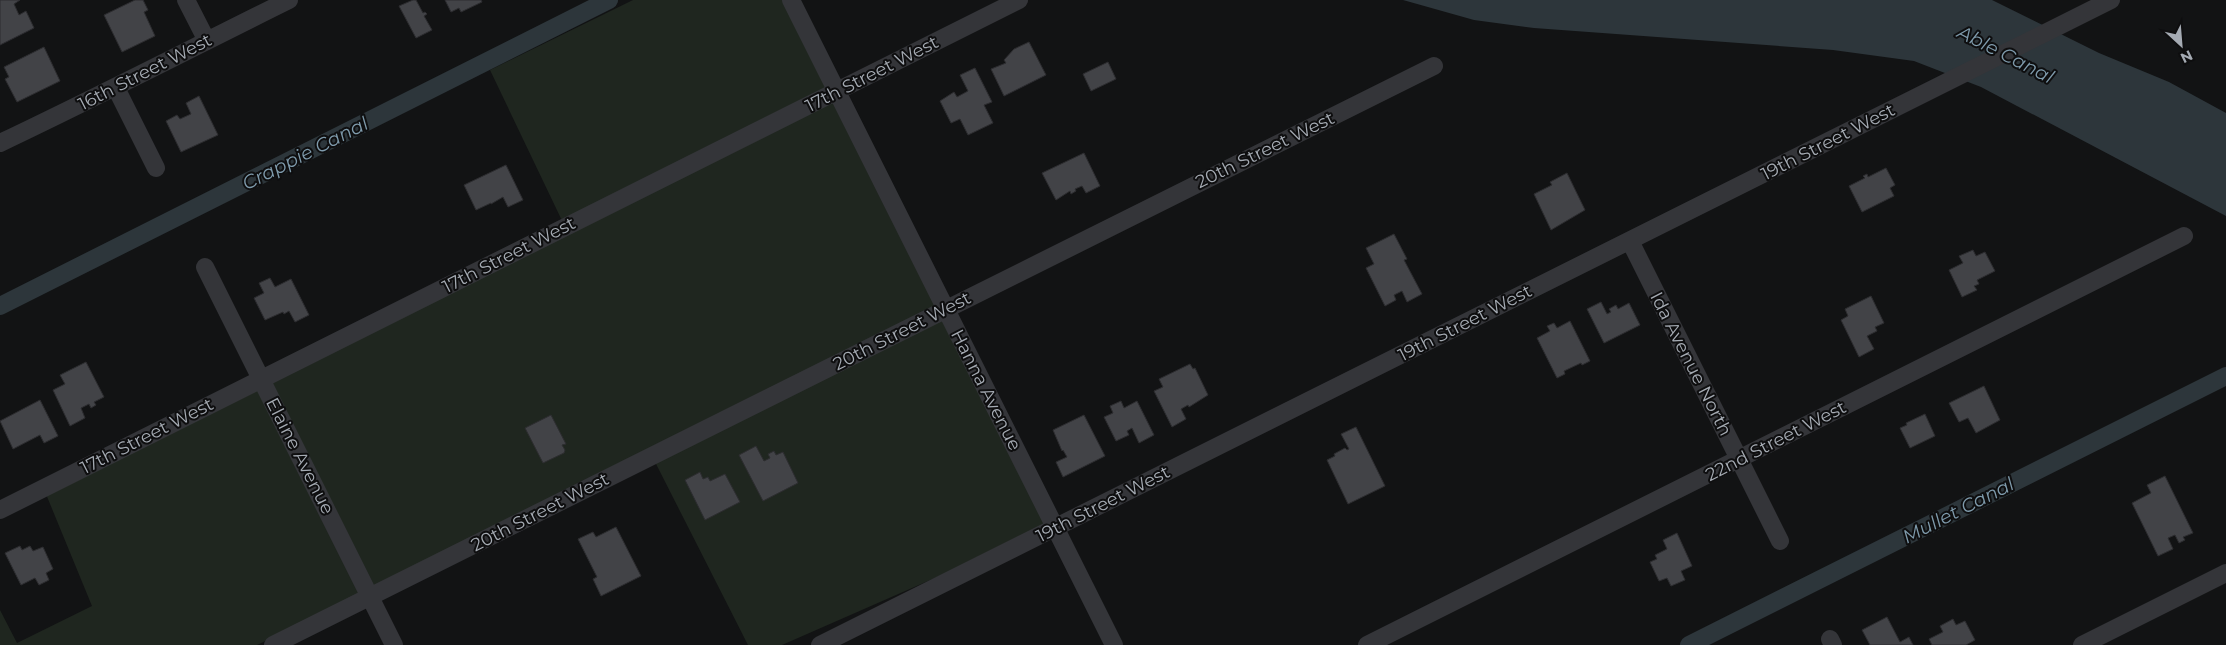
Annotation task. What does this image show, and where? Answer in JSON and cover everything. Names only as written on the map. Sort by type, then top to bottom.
[{"type":"street","points":[[186,0],[207,40]]},
{"type":"street","name":"16th Street West","points":[[0,143],[116,88],[288,0]]},
{"type":"street","name":"Hanna Avenue","points":[[791,0],[1114,645]]},
{"type":"street","name":"17th Street West","points":[[0,510],[1019,0]]},
{"type":"street","name":"19th Street West","points":[[820,645],[2111,0]]},
{"type":"street","name":"20th Street West","points":[[274,645],[1434,66]]},
{"type":"street","points":[[116,88],[156,168]]},
{"type":"street","name":"22nd Street West","points":[[1367,645],[2184,236]]},
{"type":"street","name":"Ida Avenue North","points":[[1630,241],[1780,541]]},
{"type":"street","name":"Elaine Avenue","points":[[205,267],[394,645]]},
{"type":"street","points":[[2082,645],[2226,573]]},
{"type":"shaded area","points":[[633,0],[786,0],[1049,528],[782,645],[748,645],[653,458],[257,645],[0,645],[0,610],[17,643],[92,606],[41,482],[566,229],[490,70]]},
{"type":"water","name":"Able Canal","points":[[1403,0],[1992,0],[2099,53],[2169,82],[2226,113],[2226,216],[1981,87],[1914,61],[1833,50],[1534,28],[1474,20]]},
{"type":"building","points":[[0,0],[20,0],[14,4],[19,15],[26,11],[34,28],[0,45]]},
{"type":"building","points":[[135,0],[143,0],[148,10],[144,12],[155,36],[122,52],[104,15]]},
{"type":"building","points":[[416,0],[423,13],[427,14],[424,16],[432,30],[416,38],[399,6]]},
{"type":"building","points":[[445,0],[481,0],[482,2],[461,12],[459,8],[451,12]]},
{"type":"building","points":[[1029,42],[1046,75],[1004,96],[991,69],[1006,63],[1004,60],[1014,49]]},
{"type":"building","points":[[44,47],[60,81],[17,102],[5,79],[9,77],[4,67]]},
{"type":"building","points":[[1108,62],[1116,79],[1091,91],[1083,74]]},
{"type":"building","points":[[975,68],[992,102],[984,105],[993,123],[968,135],[960,119],[951,123],[940,101],[954,92],[957,97],[968,91],[960,75]]},
{"type":"building","points":[[199,96],[218,135],[181,152],[166,121],[177,115],[180,119],[191,114],[186,103]]},
{"type":"building","points":[[1084,153],[1100,186],[1086,193],[1082,186],[1075,189],[1076,191],[1071,194],[1070,191],[1056,200],[1042,173]]},
{"type":"building","points":[[506,165],[523,200],[508,207],[503,197],[476,210],[464,185]]},
{"type":"building","points":[[1886,168],[1895,185],[1890,188],[1894,196],[1862,212],[1849,186],[1865,178],[1863,176],[1867,174],[1868,177]]},
{"type":"building","points":[[1567,173],[1585,210],[1551,230],[1534,194],[1552,185],[1550,182]]},
{"type":"building","points":[[1394,234],[1407,259],[1404,260],[1422,294],[1407,302],[1402,291],[1394,295],[1396,300],[1385,306],[1366,268],[1374,264],[1366,248]]},
{"type":"building","points":[[1973,250],[1976,256],[1985,252],[1995,271],[1977,280],[1979,284],[1974,286],[1977,290],[1962,297],[1949,270],[1963,263],[1959,256]]},
{"type":"building","points":[[270,278],[275,287],[291,279],[309,315],[295,322],[289,311],[265,320],[254,298],[264,293],[259,283]]},
{"type":"building","points":[[1871,296],[1884,323],[1875,327],[1877,331],[1867,336],[1874,349],[1859,357],[1841,320],[1848,316],[1845,309]]},
{"type":"building","points":[[1601,302],[1607,314],[1611,312],[1609,309],[1616,305],[1618,309],[1629,303],[1640,325],[1604,343],[1587,309]]},
{"type":"building","points":[[1570,321],[1590,361],[1564,371],[1565,374],[1557,378],[1537,338],[1550,331],[1547,326],[1554,323],[1557,328]]},
{"type":"building","points":[[86,362],[104,397],[94,402],[96,405],[91,408],[89,404],[81,408],[85,418],[70,426],[53,390],[65,384],[60,375]]},
{"type":"building","points":[[1190,364],[1193,369],[1195,368],[1208,395],[1189,407],[1188,405],[1181,409],[1186,419],[1172,427],[1154,391],[1163,387],[1159,379]]},
{"type":"building","points":[[1984,386],[2000,420],[1976,433],[1968,418],[1959,422],[1949,403]]},
{"type":"building","points":[[40,400],[58,436],[44,443],[40,435],[13,449],[0,421]]},
{"type":"building","points":[[1121,401],[1124,408],[1137,401],[1154,435],[1139,443],[1132,428],[1127,431],[1129,435],[1116,441],[1104,417],[1113,413],[1110,406]]},
{"type":"building","points":[[1925,414],[1935,436],[1910,448],[1900,428]]},
{"type":"building","points":[[551,415],[566,444],[562,445],[565,450],[564,453],[543,463],[525,428]]},
{"type":"building","points":[[1084,415],[1105,456],[1063,477],[1056,462],[1067,457],[1062,451],[1053,430]]},
{"type":"building","points":[[1356,427],[1385,486],[1348,504],[1327,460],[1345,448],[1349,449],[1341,434]]},
{"type":"building","points":[[756,446],[764,461],[770,458],[768,454],[774,451],[776,455],[783,452],[798,483],[763,501],[739,455]]},
{"type":"building","points":[[700,472],[703,479],[708,477],[710,481],[725,474],[740,502],[705,520],[685,480]]},
{"type":"building","points":[[2165,476],[2193,533],[2183,537],[2185,540],[2179,543],[2175,535],[2168,538],[2173,549],[2158,556],[2132,503],[2151,493],[2147,485]]},
{"type":"building","points":[[616,527],[641,576],[601,596],[593,579],[597,577],[578,539],[593,532],[596,537]]},
{"type":"building","points":[[1677,533],[1692,566],[1681,571],[1685,580],[1671,586],[1667,578],[1659,581],[1650,562],[1657,559],[1655,555],[1667,549],[1663,540]]},
{"type":"building","points":[[20,546],[22,550],[30,546],[33,551],[43,547],[53,569],[46,573],[49,580],[39,585],[35,578],[21,585],[5,553]]},
{"type":"building","points":[[1887,617],[1900,642],[1909,637],[1913,645],[1870,645],[1862,630]]},
{"type":"building","points":[[1953,619],[1956,625],[1965,621],[1975,640],[1966,645],[1932,645],[1929,639],[1943,632],[1940,626]]},
{"type":"waterway","name":"Crappie Canal","points":[[0,306],[609,0]]},
{"type":"waterway","name":"Mullet Canal","points":[[1689,645],[2226,376]]}]
